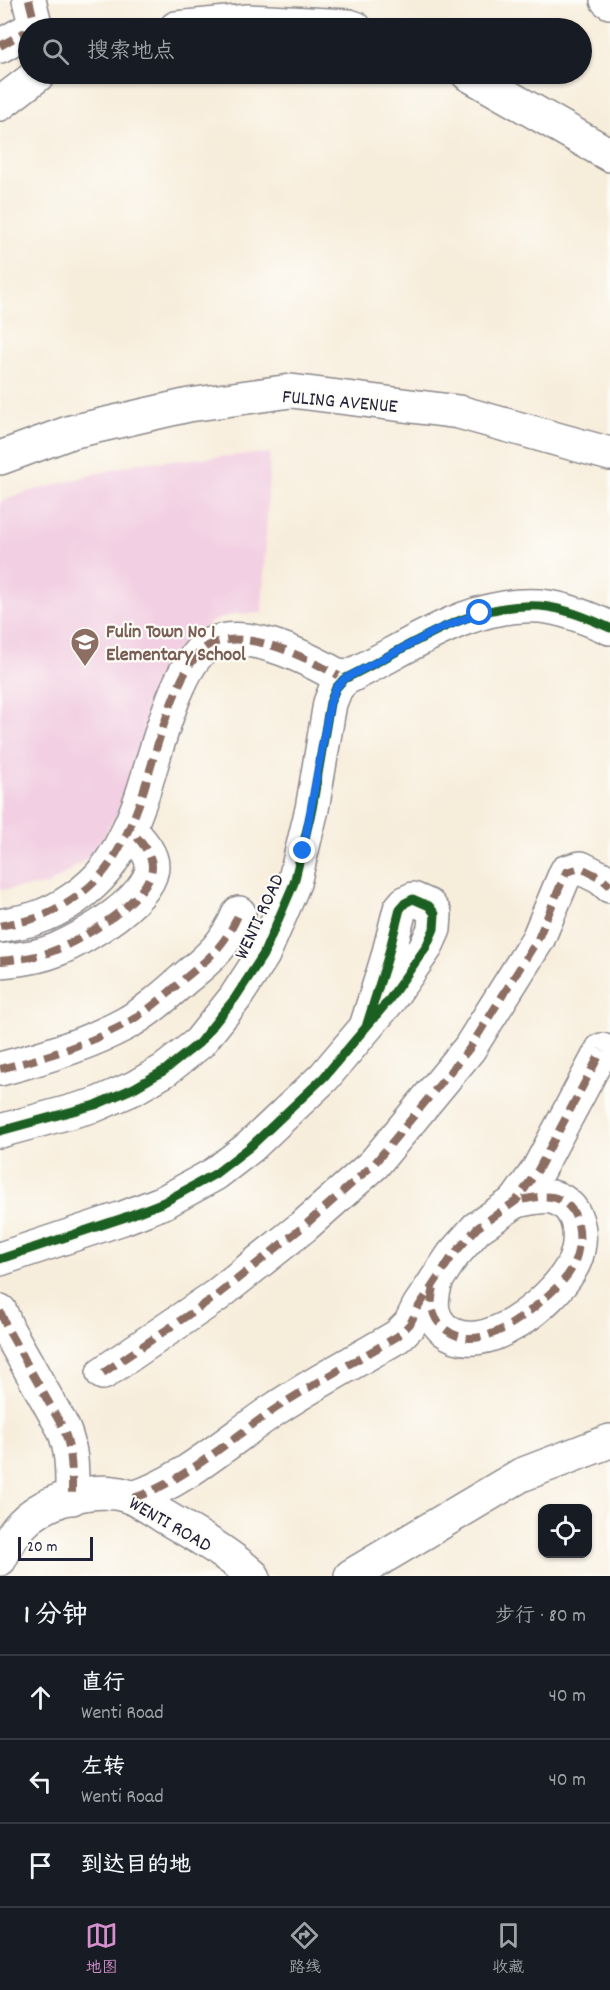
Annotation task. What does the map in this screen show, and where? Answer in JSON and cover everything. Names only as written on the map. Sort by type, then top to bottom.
[{"type":"street","points":[[28,0],[33,18]]},
{"type":"street","points":[[0,46],[18,36]]},
{"type":"street","points":[[0,104],[26,84]]},
{"type":"street","points":[[486,84],[610,155]]},
{"type":"street","name":"FULING AVENUE","points":[[0,458],[71,432],[189,405],[291,391],[459,412],[610,454]]},
{"type":"street","points":[[0,926],[36,918],[58,908],[84,890],[105,869],[122,843],[139,804],[175,694],[194,660],[208,645],[223,640],[261,642],[317,663],[344,679],[439,629],[480,613],[540,606],[586,617],[610,628]]},
{"type":"street","name":"WENTI ROAD","points":[[0,1131],[95,1105],[134,1088],[165,1070],[199,1043],[235,998],[263,955],[294,883],[312,809],[330,703],[336,688],[344,679]]},
{"type":"street","points":[[0,961],[29,957],[57,949],[91,932],[124,908],[136,896],[149,880],[152,867],[150,856],[129,828]]},
{"type":"street","points":[[103,1373],[216,1296],[304,1226],[374,1164],[469,1049],[538,939],[566,872],[581,868],[601,878],[610,886]]},
{"type":"street","points":[[0,1070],[44,1058],[128,1023],[166,995],[212,956],[231,932],[239,913]]},
{"type":"street","points":[[0,1259],[164,1202],[215,1174],[250,1147],[324,1077],[366,1027]]},
{"type":"street","points":[[133,1498],[181,1477],[275,1409],[398,1336],[410,1324],[419,1306],[453,1255],[477,1228],[516,1201],[538,1170],[602,1050]]},
{"type":"street","points":[[437,1279],[431,1303],[438,1323],[446,1331],[456,1335],[478,1338],[500,1332],[524,1316],[562,1282],[572,1268],[576,1256],[579,1227],[576,1216],[561,1200],[550,1197],[516,1201]]},
{"type":"street","points":[[0,1311],[8,1330],[70,1443],[72,1498]]},
{"type":"street","points":[[351,1576],[521,1475],[610,1441]]},
{"type":"street","name":"WENTI ROAD","points":[[0,1559],[9,1539],[23,1522],[58,1501],[89,1492],[108,1493],[133,1498],[199,1537],[253,1576]]},
{"type":"shaded area","name":"Fulin Town No 1 Elementary School","points":[[270,453],[262,613],[235,614],[213,621],[194,634],[177,651],[118,813],[94,854],[48,885],[0,890],[0,502],[27,492],[137,463]]},
{"type":"marked path","points":[[29,0],[34,18]]},
{"type":"marked path","points":[[0,46],[18,36]]},
{"type":"marked path","points":[[0,926],[32,919],[55,910],[83,892],[106,869],[136,812],[176,692],[198,654],[211,644],[227,640],[261,643],[297,655],[344,679]]},
{"type":"marked path","points":[[0,961],[37,956],[58,949],[84,936],[115,915],[141,891],[149,878],[152,866],[147,850],[129,828]]},
{"type":"marked path","points":[[103,1373],[216,1296],[304,1226],[374,1164],[469,1049],[538,939],[566,872],[581,868],[601,878],[610,886]]},
{"type":"marked path","points":[[0,1069],[80,1045],[110,1032],[141,1014],[209,957],[223,942],[239,913]]},
{"type":"marked path","points":[[133,1498],[170,1482],[205,1460],[287,1401],[398,1336],[410,1324],[419,1306],[453,1255],[477,1228],[516,1201],[538,1170],[602,1050]]},
{"type":"marked path","points":[[434,1288],[432,1299],[434,1316],[445,1329],[458,1336],[471,1338],[485,1336],[512,1324],[561,1283],[568,1275],[577,1256],[579,1235],[575,1216],[570,1207],[552,1197],[516,1201]]},
{"type":"marked path","points":[[0,1311],[8,1330],[63,1428],[70,1454],[72,1498]]},
{"type":"cycle path","points":[[0,1131],[95,1105],[134,1088],[165,1070],[199,1043],[235,998],[263,955],[294,883],[312,809],[330,703],[336,688],[344,679],[438,630],[488,611],[513,607],[549,607],[576,614],[610,628]]},
{"type":"cycle path","points":[[0,1259],[164,1202],[215,1174],[250,1147],[324,1077],[389,1000],[426,947],[434,929],[435,914],[429,906],[413,899],[400,909],[366,1027]]},
{"type":"place","name":"Fulin Town No 1 Elementary School","points":[[85,668]]},
{"type":"route","points":[[303,851],[330,703],[336,688],[344,679],[439,629],[480,613]]}]
